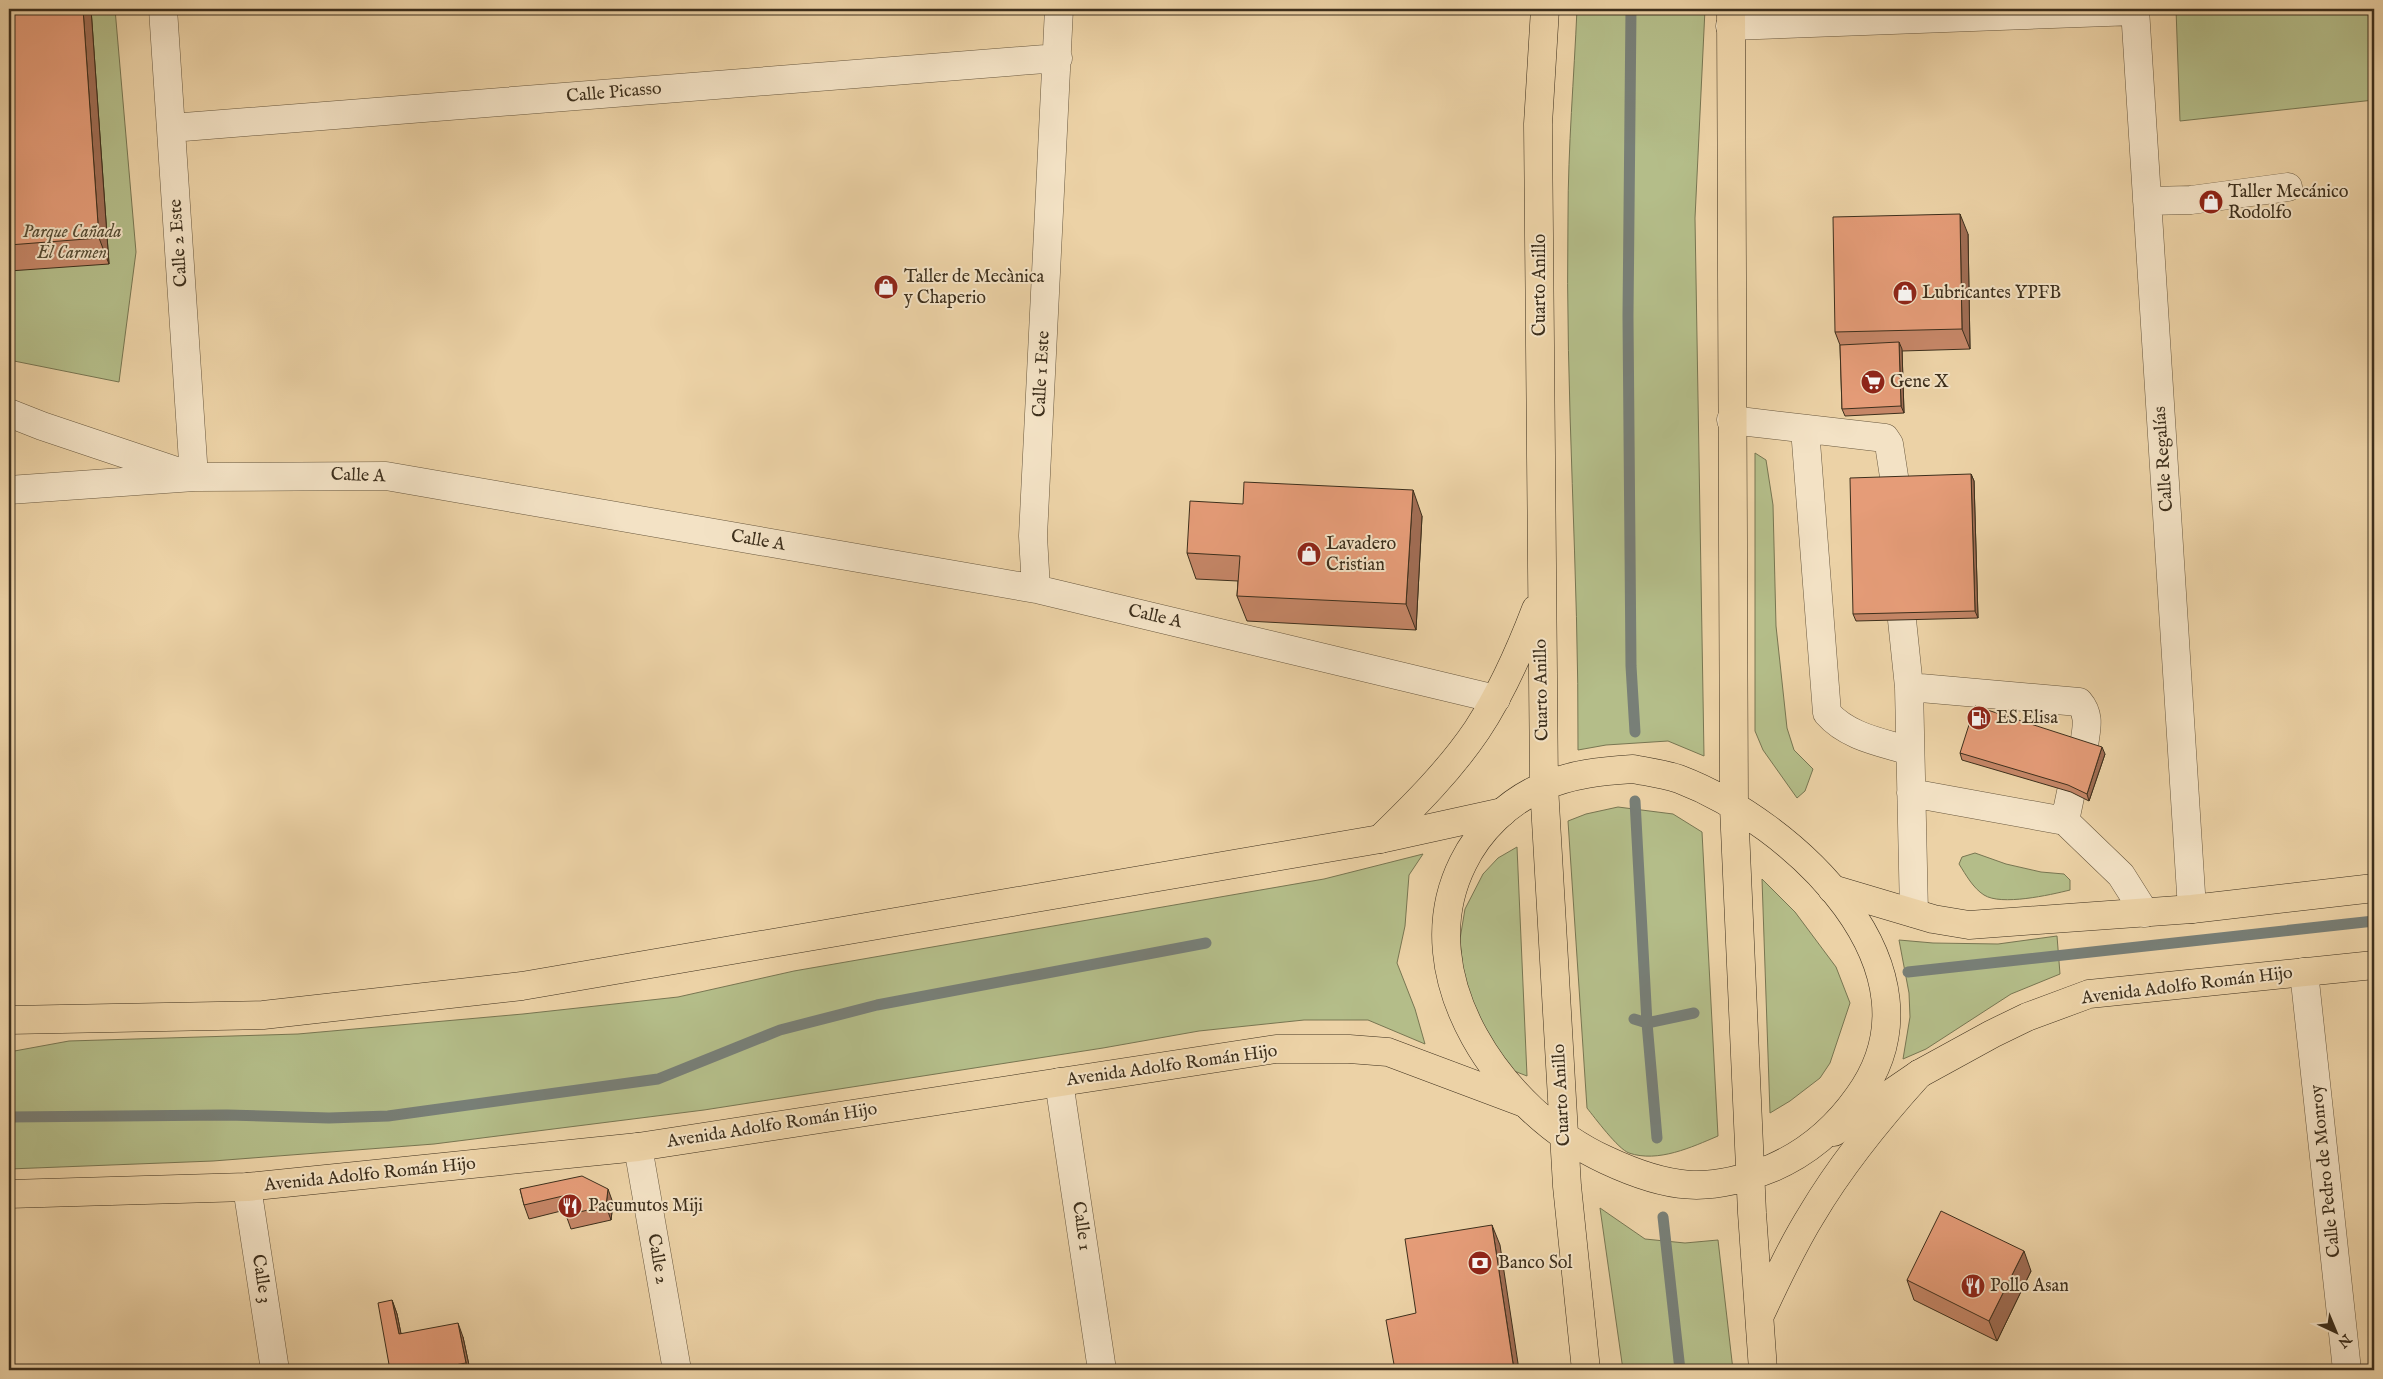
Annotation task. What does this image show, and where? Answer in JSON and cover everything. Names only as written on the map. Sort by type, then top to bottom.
[{"type":"main road","name":"Cuarto Anillo","points":[[1545,9],[1538,124],[1544,786],[1567,1186],[1586,1370]]},
{"type":"main road","points":[[1730,17],[1734,807],[1752,1176],[1752,1213],[1763,1370]]},
{"type":"main road","points":[[1380,839],[1424,796],[1476,731],[1496,699],[1522,647],[1542,594]]},
{"type":"main road","points":[[1633,769],[1674,778],[1734,807],[1787,846],[1832,889],[1853,914],[1874,953],[1886,996],[1884,1030],[1878,1062],[1867,1086],[1833,1127],[1802,1154],[1752,1176],[1707,1186],[1661,1182],[1588,1152],[1564,1136],[1524,1103],[1503,1081],[1485,1056],[1472,1032],[1455,989],[1446,941],[1445,917],[1450,894],[1470,848],[1486,827],[1502,812],[1544,786],[1588,773],[1633,769]]},
{"type":"main road","points":[[9,1020],[263,1015],[522,986],[1380,839],[1502,812]]},
{"type":"main road","points":[[1832,889],[1933,919],[1969,925],[2192,909],[2374,888]]},
{"type":"main road","name":"Avenida Adolfo Román Hijo","points":[[1802,1154],[1919,1074],[2028,1017],[2089,994],[2374,966]]},
{"type":"main road","name":"Avenida Adolfo Román Hijo","points":[[9,1194],[247,1187],[638,1147],[1276,1050],[1348,1049],[1388,1052],[1524,1103]]},
{"type":"main road","points":[[1760,1317],[1784,1263],[1812,1212],[1880,1118],[1919,1074]]},
{"type":"street","name":"Calle 2 Este","points":[[163,9],[194,477]]},
{"type":"street","name":"Calle 1 Este","points":[[1036,589],[1034,536],[1059,9]]},
{"type":"street","points":[[1730,17],[2135,10]]},
{"type":"street","name":"Calle Regalías","points":[[2135,10],[2192,909]]},
{"type":"street","name":"Calle Picasso","points":[[171,128],[1058,58]]},
{"type":"street","points":[[2147,201],[2191,200],[2288,187]]},
{"type":"street","points":[[9,413],[194,477]]},
{"type":"street","points":[[1731,420],[1884,438],[1889,444],[1895,483]]},
{"type":"street","points":[[1805,429],[1827,713],[1836,724],[1849,731],[1910,751]]},
{"type":"street","name":"Calle A","points":[[9,490],[194,477],[386,476],[1036,589],[1496,699]]},
{"type":"street","points":[[1902,620],[1909,687],[1914,913]]},
{"type":"street","points":[[1909,687],[2079,702],[2086,709],[2088,717],[2084,746]]},
{"type":"street","points":[[2065,821],[2070,792]]},
{"type":"street","points":[[1911,793],[2065,821],[2121,875],[2145,912]]},
{"type":"street","name":"Calle Pedro de Monroy","points":[[2304,972],[2347,1370]]},
{"type":"street","name":"Calle 1","points":[[1059,1082],[1102,1370]]},
{"type":"street","name":"Calle 2","points":[[638,1147],[677,1370]]},
{"type":"street","name":"Calle 3","points":[[247,1187],[275,1370]]},
{"type":"green space","name":"Parque Cañada El Carmen","points":[[9,9],[115,9],[136,252],[119,382],[9,360]]},
{"type":"green space","points":[[1577,9],[1705,9],[1695,218],[1704,756],[1668,741],[1606,745],[1578,750],[1578,683],[1568,350],[1568,191]]},
{"type":"green space","points":[[2176,9],[2374,9],[2374,100],[2180,121]]},
{"type":"green space","points":[[1755,453],[1766,460],[1773,505],[1776,626],[1787,728],[1794,750],[1813,769],[1805,791],[1797,798],[1763,750],[1755,731]]},
{"type":"green space","points":[[1618,807],[1673,814],[1702,832],[1718,1136],[1686,1149],[1663,1155],[1640,1156],[1624,1150],[1607,1133],[1587,1108],[1568,821],[1586,814]]},
{"type":"green space","points":[[1517,847],[1527,1076],[1509,1069],[1478,1022],[1463,971],[1460,939],[1465,909],[1483,874],[1498,858]]},
{"type":"green space","points":[[1975,853],[2006,864],[2041,872],[2064,874],[2070,880],[2070,890],[2013,900],[2002,900],[1984,895],[1976,889],[1959,864],[1962,857]]},
{"type":"green space","points":[[1423,854],[1409,875],[1405,926],[1397,963],[1415,1009],[1425,1044],[1368,1020],[1304,1020],[1199,1031],[1103,1048],[704,1110],[434,1144],[213,1161],[9,1169],[9,1052],[69,1041],[298,1034],[523,1014],[678,997],[794,971],[1324,879]]},
{"type":"green space","points":[[1762,879],[1795,912],[1836,967],[1850,1003],[1830,1063],[1820,1078],[1790,1101],[1770,1113]]},
{"type":"green space","points":[[2057,936],[2060,974],[2011,994],[1926,1049],[1903,1059],[1910,1017],[1909,993],[1899,940],[1933,943],[1998,944]]},
{"type":"green space","points":[[1600,1208],[1645,1239],[1685,1243],[1718,1240],[1733,1370],[1623,1370]]},
{"type":"building","points":[[9,9],[83,9],[99,238],[9,245]]},
{"type":"building","name":"Lubricantes YPFB","points":[[1960,214],[1962,329],[1835,332],[1833,217]]},
{"type":"building","name":"Gene X","points":[[1899,342],[1901,406],[1842,409],[1840,345]]},
{"type":"building","points":[[1971,474],[1975,611],[1853,614],[1850,478]]},
{"type":"building","name":"Lavadero Cristian","points":[[1244,482],[1413,490],[1406,604],[1237,596],[1240,556],[1187,553],[1190,501],[1243,504]]},
{"type":"building","points":[[1975,706],[2102,747],[2087,794],[2068,785],[1960,753]]},
{"type":"building","points":[[582,1176],[608,1189],[606,1206],[566,1215],[563,1196],[524,1205],[520,1189]]},
{"type":"building","name":"Pollo Asan","points":[[1941,1211],[2024,1251],[1989,1321],[1907,1280]]},
{"type":"building","points":[[1492,1225],[1514,1370],[1395,1370],[1386,1320],[1416,1313],[1405,1239]]},
{"type":"building","points":[[392,1300],[399,1334],[458,1323],[466,1363],[427,1370],[390,1370],[378,1303]]},
{"type":"waterway","points":[[1631,9],[1628,316],[1631,666],[1635,732]]},
{"type":"waterway","points":[[1635,801],[1647,1023],[1657,1138]]},
{"type":"waterway","points":[[1908,972],[2374,921]]},
{"type":"waterway","points":[[9,1117],[227,1115],[329,1118],[388,1116],[658,1079],[780,1030],[877,1005],[1206,943]]},
{"type":"waterway","points":[[1634,1019],[1647,1023],[1694,1013]]},
{"type":"waterway","points":[[1663,1217],[1680,1370]]},
{"type":"place","name":"Taller Mecánico Rodolfo","points":[[2211,202]]},
{"type":"place","name":"Taller de Mecànica y Chaperio","points":[[886,287]]},
{"type":"place","name":"Lubricantes YPFB","points":[[1905,293]]},
{"type":"place","name":"Gene X","points":[[1873,382]]},
{"type":"place","name":"Lavadero Cristian","points":[[1309,554]]},
{"type":"place","name":"ES Elisa","points":[[1979,718]]},
{"type":"place","name":"Pacumutos Miji","points":[[570,1206]]},
{"type":"place","name":"Banco Sol","points":[[1480,1263]]},
{"type":"place","name":"Pollo Asan","points":[[1973,1286]]}]
